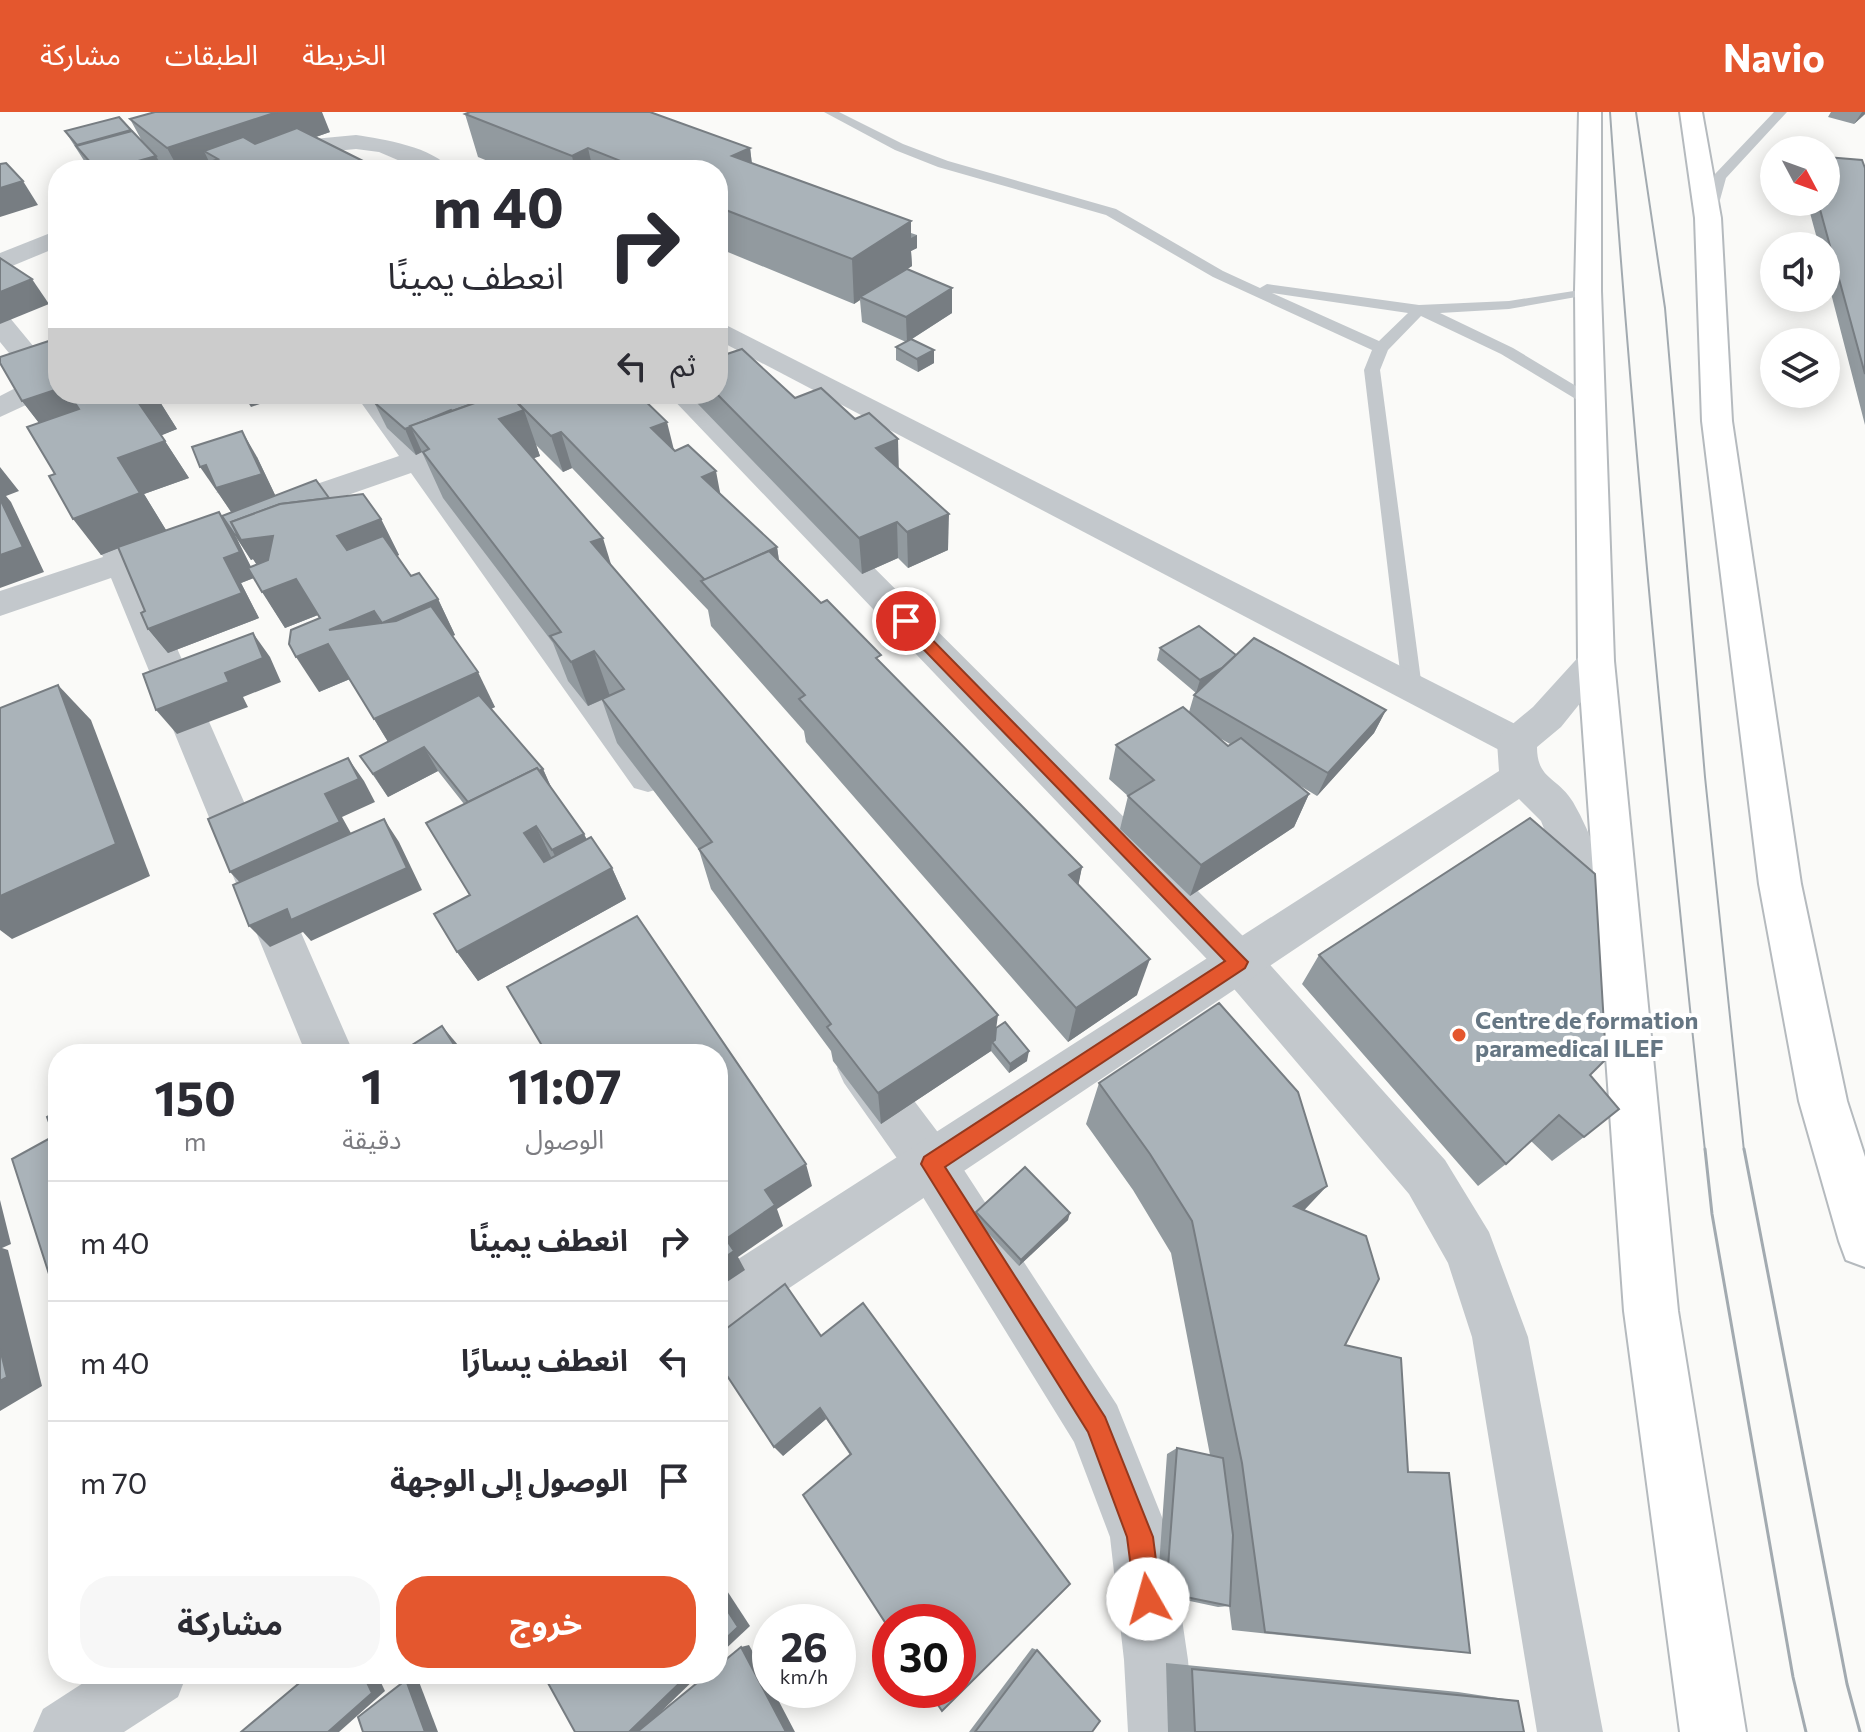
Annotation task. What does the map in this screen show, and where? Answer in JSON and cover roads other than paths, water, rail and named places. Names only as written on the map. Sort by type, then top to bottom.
[{"type":"main road","points":[[1590,112],[1588,291],[1596,661],[1651,1311],[1713,1732]]},
{"type":"main road","points":[[1691,112],[1708,218],[1717,421],[1780,884],[1823,1101],[1865,1241]]},
{"type":"street","points":[[254,160],[319,142],[357,140],[378,143],[420,160]]},
{"type":"street","points":[[0,263],[48,227]]},
{"type":"street","points":[[0,324],[48,375]]},
{"type":"street","points":[[728,343],[1412,688],[1518,760],[1557,810],[1625,984]]},
{"type":"street","points":[[0,408],[48,383]]},
{"type":"street","points":[[60,404],[65,424]]},
{"type":"street","points":[[377,404],[669,806]]},
{"type":"street","points":[[693,404],[1239,962],[1427,1177],[1470,1251],[1500,1337],[1570,1732]]},
{"type":"street","points":[[239,522],[475,440]]},
{"type":"street","points":[[81,466],[326,1044]]},
{"type":"street","points":[[0,604],[180,542]]},
{"type":"street","points":[[728,1297],[1239,962],[1518,760],[1547,717],[1596,661]]},
{"type":"street","points":[[837,1036],[931,1164],[1097,1425],[1140,1537],[1156,1660],[1161,1732]]},
{"type":"street","points":[[66,1732],[140,1684]]},
{"type":"lane","points":[[830,112],[899,147],[943,164],[1111,212],[1198,263],[1381,348]]},
{"type":"lane","points":[[1708,218],[1720,177],[1781,112]]},
{"type":"lane","points":[[1240,284],[1419,310],[1509,305],[1588,291]]},
{"type":"lane","points":[[1412,688],[1372,370],[1381,348],[1419,310]]},
{"type":"lane","points":[[1419,310],[1507,351],[1590,401]]},
{"type":"tram line","points":[[1610,112],[1653,632],[1705,1151]]},
{"type":"tram line","points":[[1636,112],[1665,308],[1705,777],[1744,1151]]},
{"type":"tram line","points":[[1705,1149],[1712,1214],[1793,1677],[1806,1732]]},
{"type":"tram line","points":[[1744,1149],[1847,1684],[1860,1732]]},
{"type":"place","name":"Centre de formation paramedical ILEF","points":[[1459,1035]]}]
